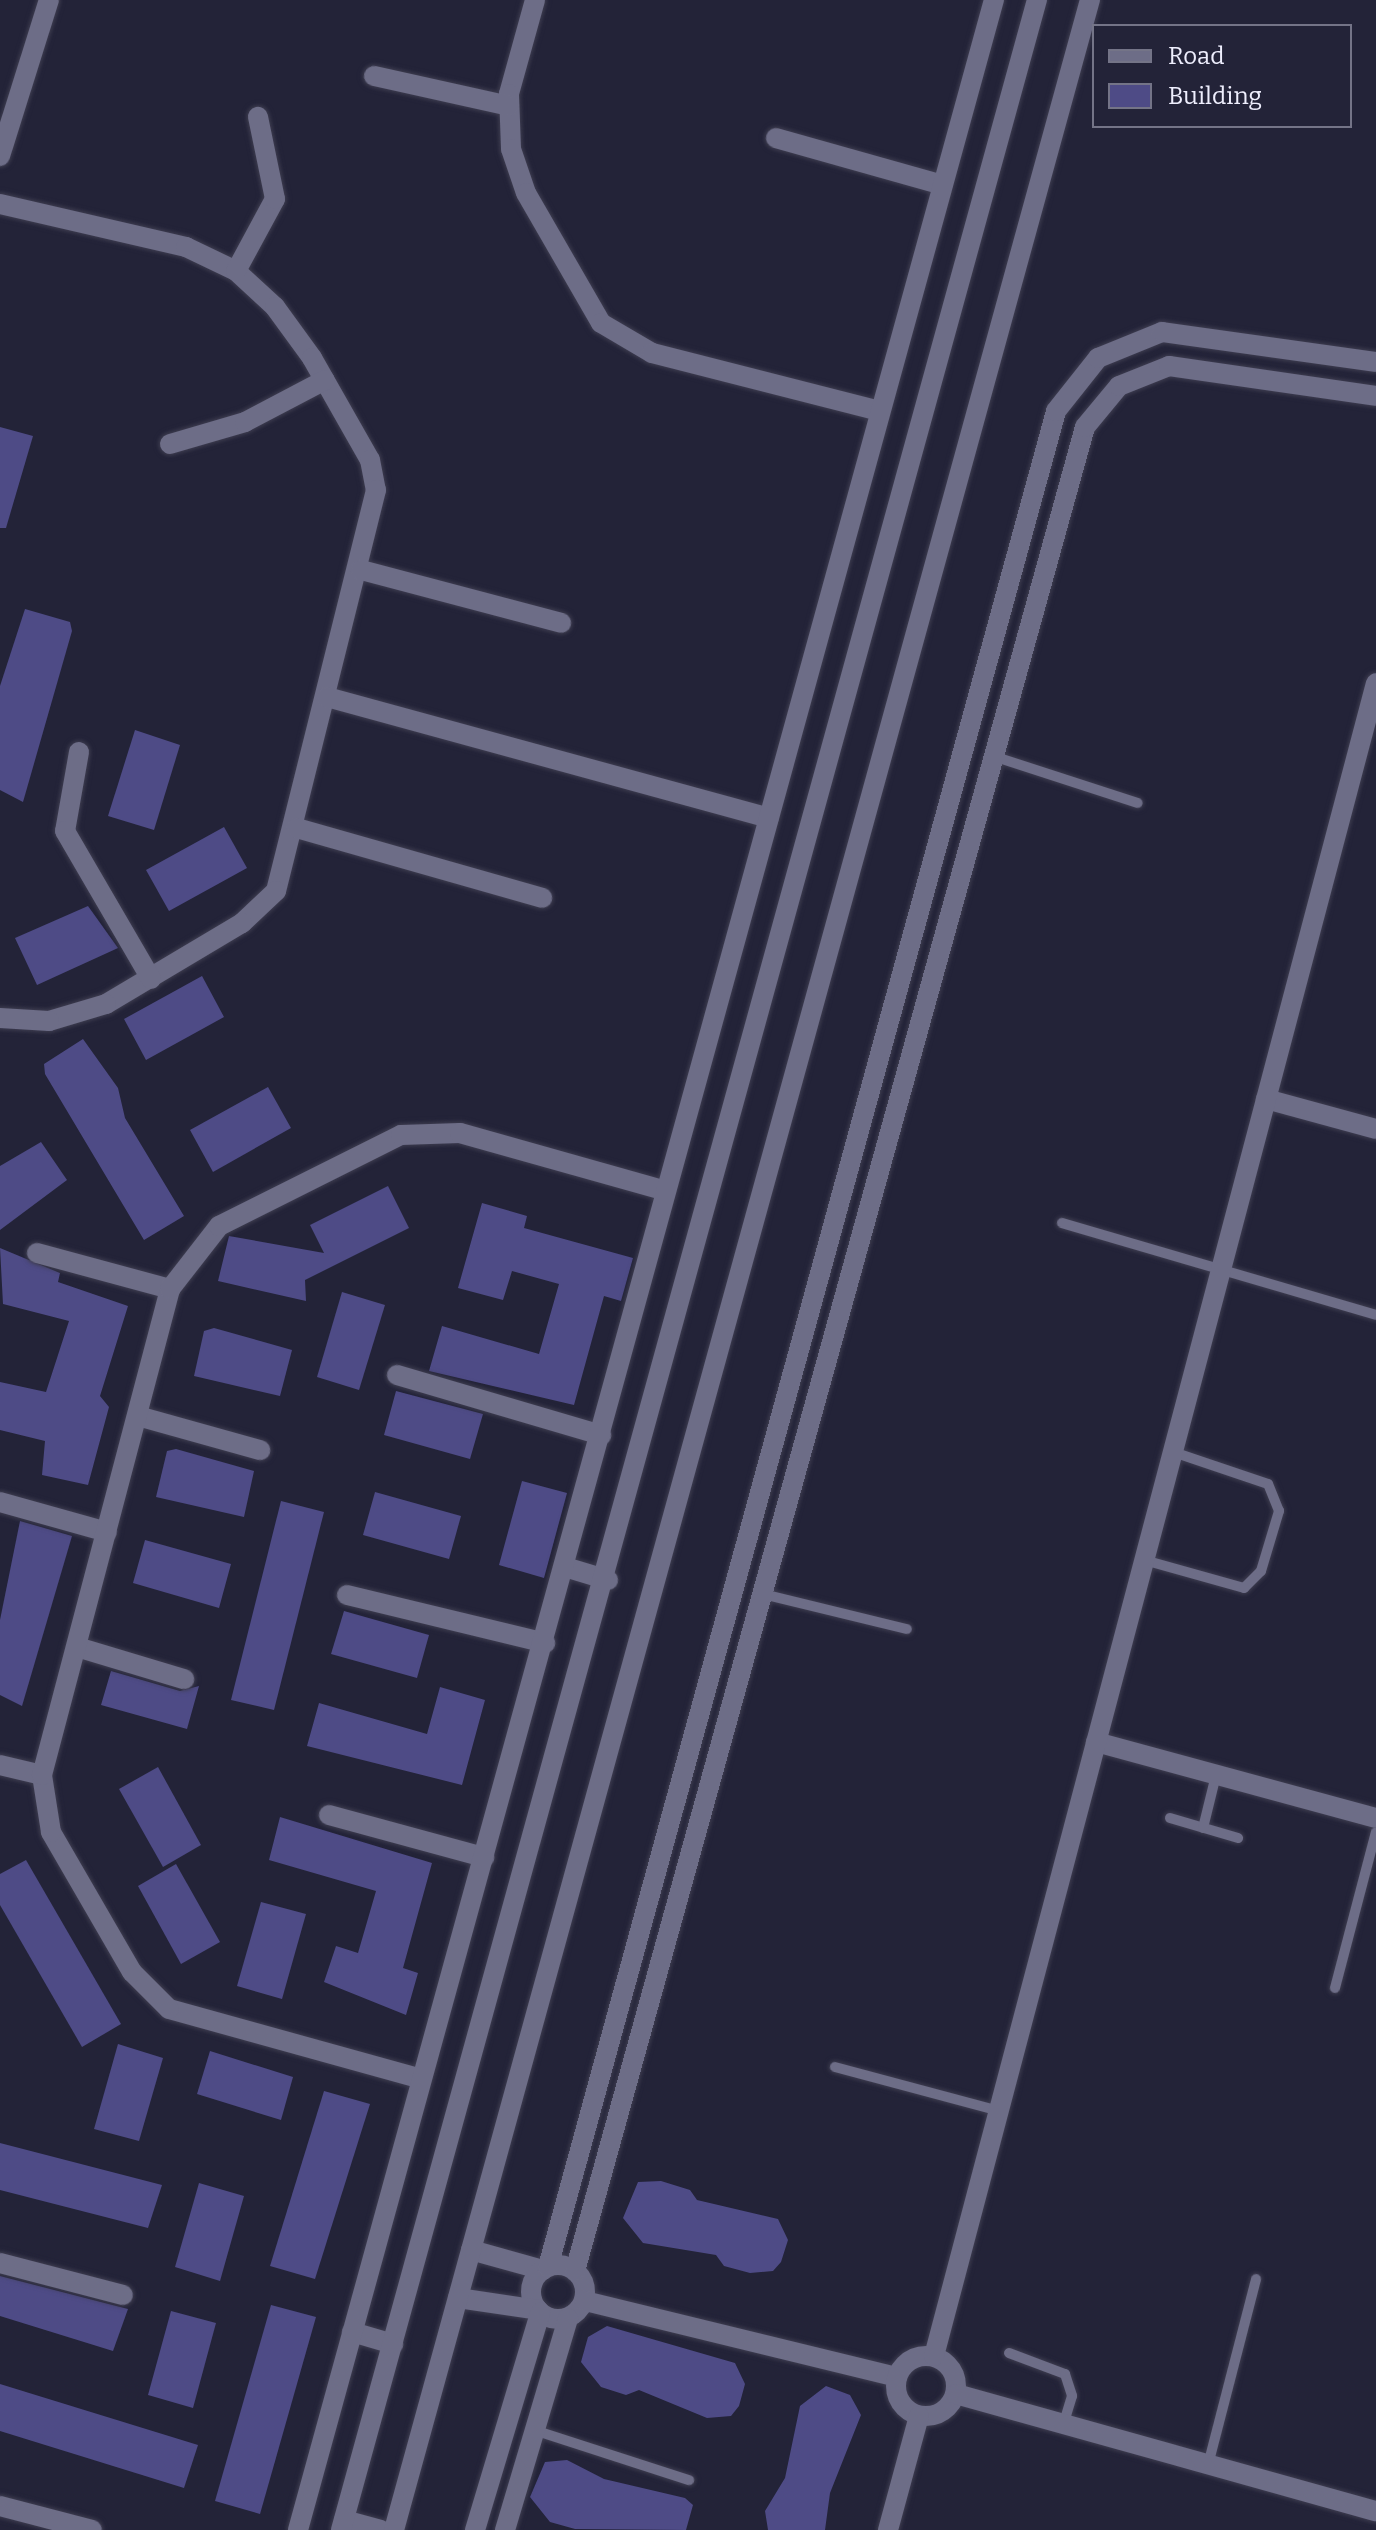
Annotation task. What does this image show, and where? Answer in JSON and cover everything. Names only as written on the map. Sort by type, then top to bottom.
[{"type":"street","points":[[0,156],[49,0]]},
{"type":"street","points":[[535,0],[509,106],[511,149],[526,193],[612,333],[652,353],[879,411]]},
{"type":"street","points":[[298,2530],[418,2078],[545,1643],[663,1190],[769,818],[994,0]]},
{"type":"street","points":[[381,2530],[342,2525],[608,1580],[1037,0]]},
{"type":"street","points":[[394,2530],[1090,0]]},
{"type":"street","points":[[374,76],[509,106]]},
{"type":"street","points":[[236,271],[275,199],[258,117]]},
{"type":"street","points":[[776,138],[943,185]]},
{"type":"street","points":[[0,204],[186,247],[236,271],[275,307],[325,380],[375,475],[361,570],[327,697],[297,828],[284,873],[261,910],[151,979],[78,1015],[0,1018]]},
{"type":"street","points":[[475,2530],[539,2311],[531,2289],[545,2268],[838,1189],[1056,411],[1085,369],[1112,348],[1179,331],[1376,362]]},
{"type":"street","points":[[585,2301],[575,2271],[1085,427],[1105,398],[1134,377],[1188,366],[1376,396]]},
{"type":"street","points":[[170,444],[245,422],[325,380]]},
{"type":"street","points":[[1021,535],[1052,543]]},
{"type":"street","points":[[361,570],[561,623]]},
{"type":"street","points":[[934,2356],[1376,683]]},
{"type":"street","points":[[327,697],[769,818]]},
{"type":"street","points":[[79,752],[65,831],[151,979]]},
{"type":"street","points":[[297,828],[542,898]]},
{"type":"street","points":[[1266,1099],[1376,1129]]},
{"type":"street","points":[[418,2078],[213,2026],[150,1994],[57,1845],[42,1775],[170,1289],[219,1226],[401,1135],[460,1133],[663,1190]]},
{"type":"street","points":[[838,1189],[872,1198]]},
{"type":"street","points":[[37,1253],[170,1289]]},
{"type":"street","points":[[397,1375],[601,1435]]},
{"type":"street","points":[[138,1416],[260,1450]]},
{"type":"street","points":[[0,1502],[107,1532]]},
{"type":"street","points":[[565,1567],[608,1580]]},
{"type":"street","points":[[347,1595],[545,1643]]},
{"type":"street","points":[[77,1647],[184,1679]]},
{"type":"street","points":[[1096,1742],[1376,1818]]},
{"type":"street","points":[[0,1765],[42,1775]]},
{"type":"street","points":[[329,1815],[484,1857]]},
{"type":"street","points":[[471,2250],[545,2268],[575,2271]]},
{"type":"street","points":[[0,2263],[123,2295]]},
{"type":"street","points":[[458,2298],[568,2318]]},
{"type":"street","points":[[505,2530],[532,2430],[568,2318],[585,2301]]},
{"type":"street","points":[[585,2301],[897,2377]]},
{"type":"street","points":[[352,2332],[393,2344]]},
{"type":"street","points":[[934,2356],[955,2375],[956,2394],[946,2410],[919,2416],[902,2405],[897,2377],[911,2359],[934,2356]]},
{"type":"street","points":[[956,2394],[1376,2511]]},
{"type":"street","points":[[888,2530],[919,2416]]},
{"type":"street","points":[[0,2506],[92,2530]]},
{"type":"lane","points":[[993,756],[1138,803]]},
{"type":"lane","points":[[1062,1223],[1220,1273],[1376,1315]]},
{"type":"lane","points":[[1144,1560],[1244,1588],[1261,1571],[1279,1511],[1268,1484],[1173,1452]]},
{"type":"lane","points":[[763,1594],[907,1629]]},
{"type":"lane","points":[[1203,1828],[1216,1775]]},
{"type":"lane","points":[[1170,1818],[1238,1838]]},
{"type":"lane","points":[[1335,1988],[1376,1832]]},
{"type":"lane","points":[[835,2067],[999,2111]]},
{"type":"lane","points":[[1208,2465],[1256,2279]]},
{"type":"lane","points":[[1009,2353],[1065,2374],[1072,2396],[1063,2425]]},
{"type":"lane","points":[[532,2430],[689,2480]]},
{"type":"building","points":[[0,427],[33,436],[6,528],[0,528]]},
{"type":"building","points":[[25,609],[70,622],[72,631],[23,802],[0,790],[0,686]]},
{"type":"building","points":[[135,730],[180,745],[154,830],[108,816]]},
{"type":"building","points":[[224,827],[247,868],[169,911],[146,870]]},
{"type":"building","points":[[88,906],[118,948],[37,985],[15,938]]},
{"type":"building","points":[[202,976],[224,1017],[146,1060],[124,1019]]},
{"type":"building","points":[[83,1039],[118,1088],[125,1118],[184,1216],[144,1240],[45,1074],[44,1064]]},
{"type":"building","points":[[268,1087],[291,1128],[213,1172],[190,1130]]},
{"type":"building","points":[[41,1142],[67,1180],[0,1230],[0,1166]]},
{"type":"building","points":[[388,1186],[409,1228],[305,1280],[306,1301],[218,1281],[229,1236],[324,1253],[310,1225]]},
{"type":"building","points":[[482,1203],[527,1216],[524,1228],[633,1258],[621,1301],[604,1296],[574,1405],[429,1371],[442,1326],[539,1354],[559,1284],[512,1271],[503,1300],[458,1288]]},
{"type":"building","points":[[0,1248],[60,1273],[58,1282],[128,1306],[100,1396],[109,1407],[88,1485],[42,1475],[45,1441],[0,1430],[0,1382],[46,1392],[69,1321],[3,1304]]},
{"type":"building","points":[[342,1292],[385,1305],[359,1390],[317,1377]]},
{"type":"building","points":[[214,1328],[292,1350],[280,1396],[194,1376],[204,1331]]},
{"type":"building","points":[[396,1391],[483,1414],[470,1459],[384,1435]]},
{"type":"building","points":[[176,1449],[254,1471],[244,1517],[156,1497],[167,1451]]},
{"type":"building","points":[[522,1481],[567,1493],[544,1578],[499,1565]]},
{"type":"building","points":[[375,1492],[461,1516],[449,1559],[363,1535]]},
{"type":"building","points":[[281,1501],[324,1512],[274,1710],[231,1700]]},
{"type":"building","points":[[20,1521],[72,1536],[22,1706],[0,1695],[0,1620]]},
{"type":"building","points":[[145,1540],[231,1564],[219,1608],[133,1583]]},
{"type":"building","points":[[344,1611],[429,1635],[417,1678],[331,1654]]},
{"type":"building","points":[[111,1671],[180,1691],[199,1686],[187,1729],[101,1705]]},
{"type":"building","points":[[440,1687],[485,1700],[462,1785],[307,1746],[319,1703],[427,1734]]},
{"type":"building","points":[[158,1767],[201,1845],[163,1867],[119,1789]]},
{"type":"building","points":[[280,1817],[432,1863],[403,1968],[418,1973],[406,2015],[324,1982],[336,1946],[358,1953],[376,1891],[269,1860]]},
{"type":"building","points":[[26,1860],[121,2024],[82,2047],[0,1905],[0,1874]]},
{"type":"building","points":[[176,1864],[220,1942],[181,1964],[138,1886]]},
{"type":"building","points":[[261,1902],[306,1914],[282,1999],[237,1986]]},
{"type":"building","points":[[118,2044],[163,2058],[139,2141],[94,2129]]},
{"type":"building","points":[[210,2051],[293,2077],[281,2120],[197,2094]]},
{"type":"building","points":[[324,2091],[370,2104],[315,2279],[270,2266]]},
{"type":"building","points":[[0,2143],[162,2185],[148,2228],[0,2190]]},
{"type":"building","points":[[661,2181],[690,2190],[697,2200],[778,2219],[788,2240],[781,2262],[773,2271],[750,2273],[724,2266],[716,2255],[643,2243],[623,2218],[638,2182]]},
{"type":"building","points":[[199,2183],[244,2196],[220,2281],[175,2267]]},
{"type":"building","points":[[0,2276],[128,2309],[113,2351],[0,2316]]},
{"type":"building","points":[[271,2305],[316,2317],[260,2514],[215,2501]]},
{"type":"building","points":[[171,2311],[216,2323],[193,2408],[148,2395]]},
{"type":"building","points":[[607,2326],[735,2363],[745,2384],[739,2406],[731,2416],[707,2418],[639,2390],[626,2395],[601,2387],[581,2362],[588,2337]]},
{"type":"building","points":[[0,2384],[198,2445],[184,2488],[0,2431]]},
{"type":"building","points":[[826,2386],[850,2395],[861,2415],[830,2493],[825,2530],[768,2530],[765,2511],[785,2478],[800,2406]]},
{"type":"building","points":[[567,2460],[604,2479],[685,2498],[693,2505],[686,2530],[575,2529],[550,2522],[530,2497],[545,2462]]}]
